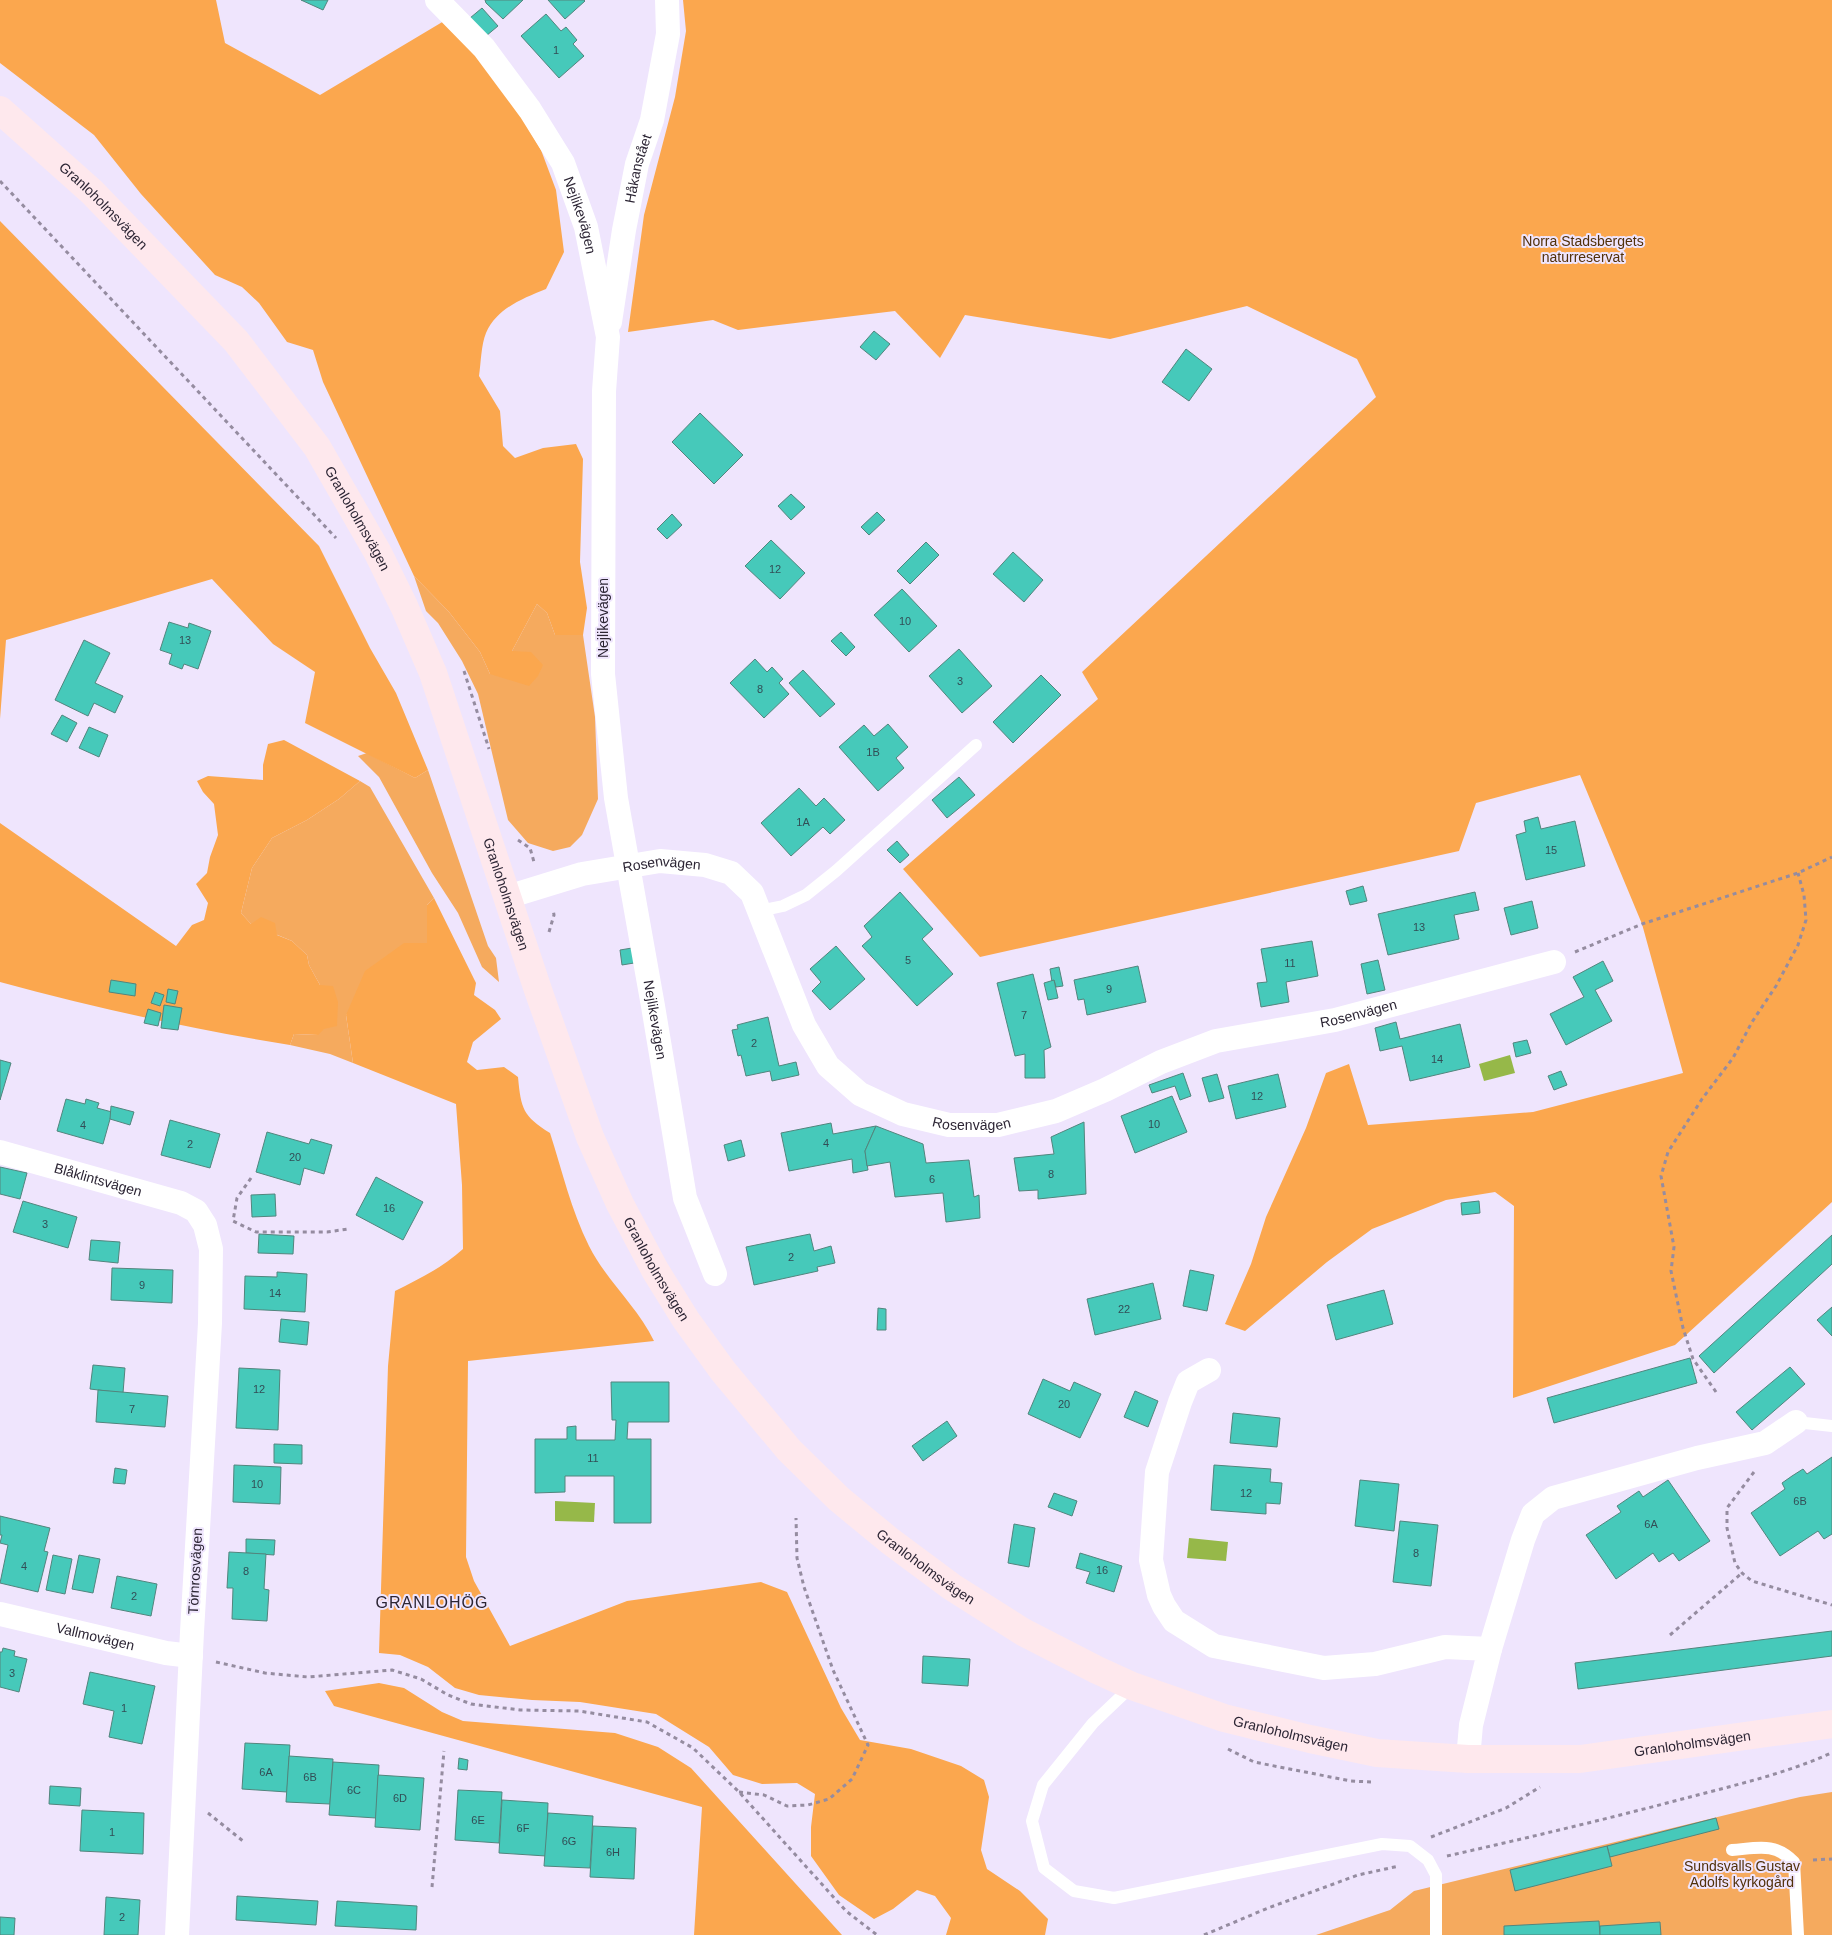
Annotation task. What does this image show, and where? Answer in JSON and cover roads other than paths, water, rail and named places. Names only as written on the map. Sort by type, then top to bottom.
[{"type":"street","name":"Nejlikevägen","points":[[437,0],[484,48],[530,110],[563,163],[586,227],[608,337],[604,391],[603,674],[616,798],[684,1198],[715,1274]]},
{"type":"street","name":"Håkanstået","points":[[608,337],[624,230],[637,164],[652,120],[668,34],[667,0]]},
{"type":"street","name":"Granloholmsvägen","points":[[0,110],[92,192],[210,314],[236,342],[317,446],[378,553],[404,606],[433,673],[590,1137],[620,1204],[654,1270],[686,1320],[723,1371],[789,1450],[839,1499],[890,1541],[952,1587],[1023,1632],[1097,1670],[1132,1686],[1224,1718],[1310,1739],[1377,1753],[1468,1759],[1580,1759],[1832,1724]]},
{"type":"street","name":"Rosenvägen","points":[[508,898],[582,874],[660,861],[706,865],[731,873],[752,893],[804,1025],[828,1066],[860,1094],[903,1114],[949,1126],[998,1125],[1056,1111],[1161,1062],[1216,1041],[1335,1020],[1554,962]]},
{"type":"street","name":"Blåklintsvägen","points":[[0,1152],[181,1203],[196,1211]]},
{"type":"street","name":"Törnrosvägen","points":[[177,1935],[210,1323],[212,1249],[205,1225],[196,1211]]},
{"type":"street","points":[[1209,1370],[1188,1382],[1157,1472],[1150,1560],[1159,1595],[1174,1621],[1214,1646],[1324,1668],[1375,1664],[1445,1647],[1490,1649]]},
{"type":"street","points":[[1468,1759],[1471,1725],[1490,1649],[1523,1540],[1533,1514],[1553,1498],[1697,1458],[1765,1442],[1796,1422]]},
{"type":"street","name":"Vallmovägen","points":[[0,1614],[166,1653],[191,1656]]},
{"type":"lane","points":[[759,911],[783,906],[806,895],[976,745]]},
{"type":"lane","points":[[1796,1422],[1832,1426]]},
{"type":"lane","points":[[1132,1686],[1093,1723],[1043,1785],[1032,1821],[1044,1868],[1074,1891],[1114,1898],[1382,1844],[1410,1846],[1428,1860],[1436,1876],[1436,1935]]},
{"type":"lane","points":[[1732,1850],[1769,1848],[1784,1851],[1794,1862],[1798,1935]]},
{"type":"district","name":"GRANLOHÖG","points":[[432,1602]]},
{"type":"park label","name":"Norra Stadsbergets naturreservat","points":[[1583,250]]},
{"type":"park label","name":"Sundsvalls Gustav Adolfs kyrkogård","points":[[1742,1874]]}]
